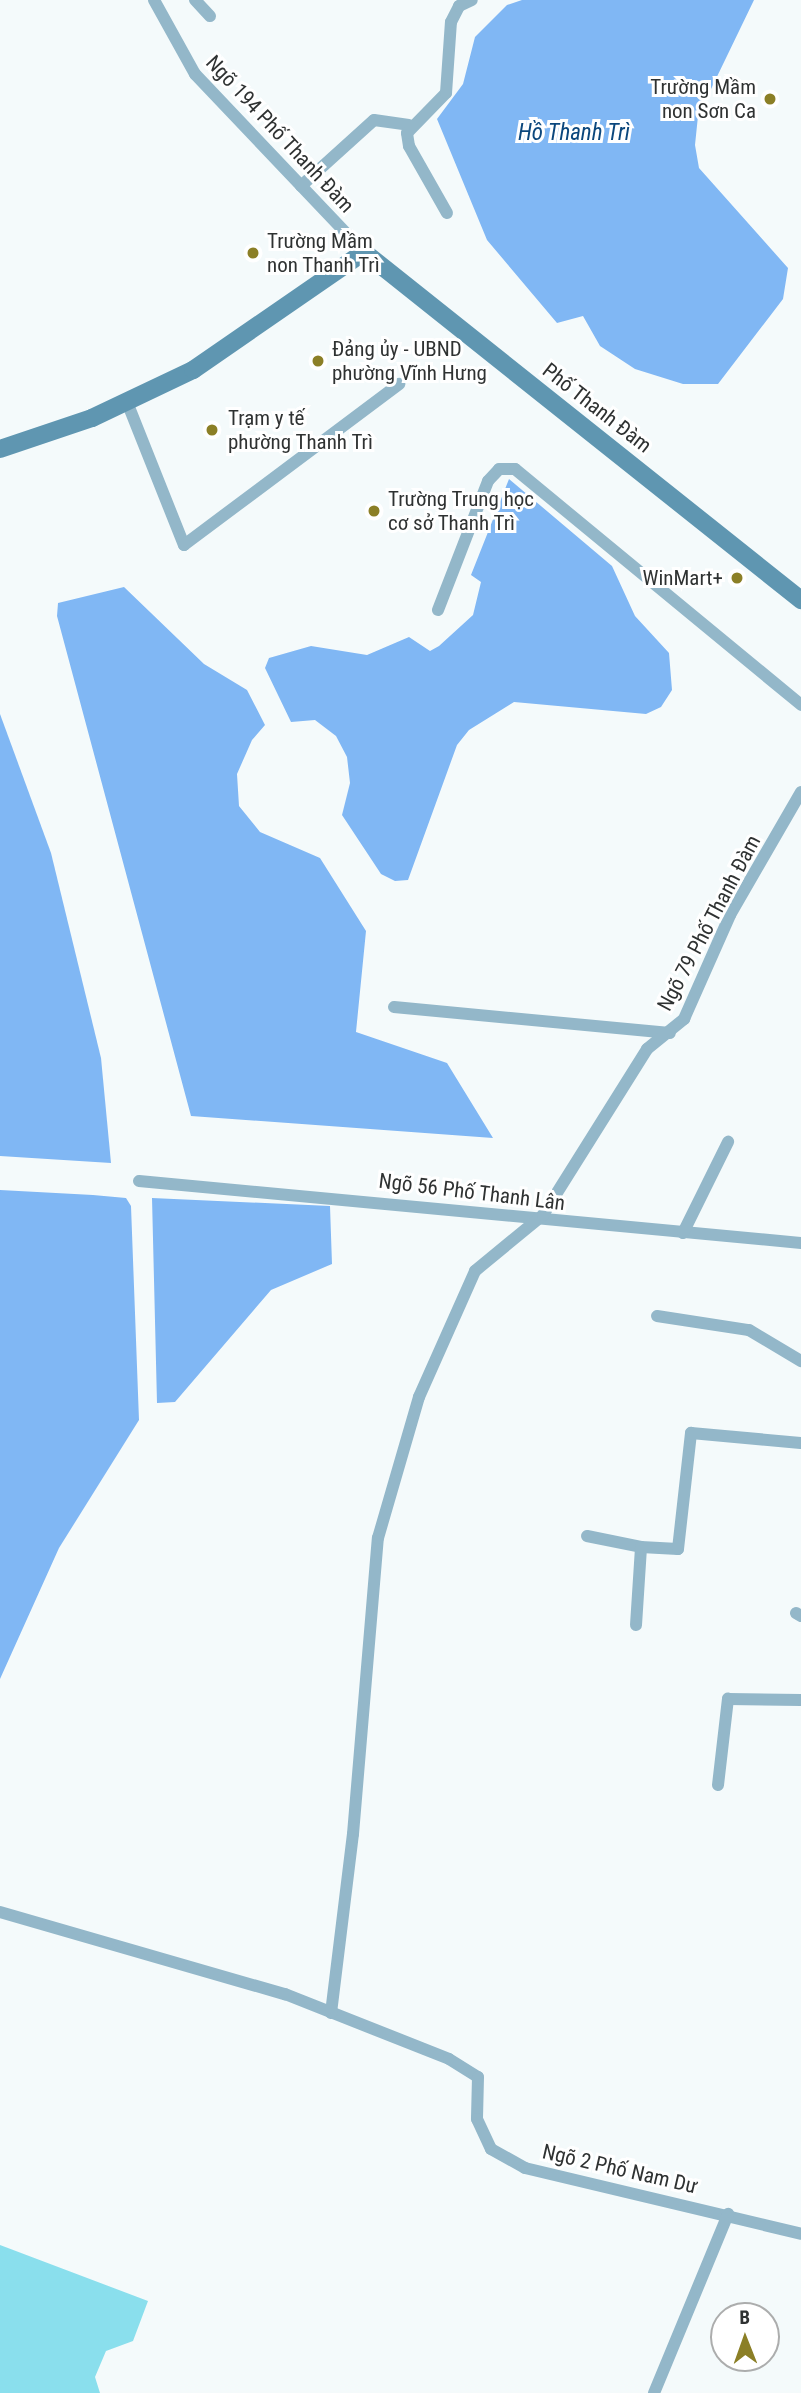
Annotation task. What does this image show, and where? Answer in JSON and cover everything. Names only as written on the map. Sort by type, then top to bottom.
[{"type":"street","name":"Ngõ 194 Phố Thanh Đàm","points":[[154,0],[195,74],[364,252]]},
{"type":"street","points":[[195,0],[210,16]]},
{"type":"street","points":[[301,186],[374,120],[409,125],[446,93],[451,22],[459,6],[472,0]]},
{"type":"street","points":[[409,125],[409,146],[447,213]]},
{"type":"street","points":[[0,449],[127,402],[192,370],[364,252]]},
{"type":"street","name":"Phố Thanh Đàm","points":[[364,252],[801,600]]},
{"type":"street","points":[[127,402],[184,545],[399,384]]},
{"type":"street","points":[[438,610],[488,481],[499,469],[515,469],[801,705]]},
{"type":"street","name":"Ngõ 79 Phố Thanh Đàm","points":[[331,2013],[353,1834],[378,1538],[419,1396],[475,1271],[542,1215],[647,1049],[684,1019],[730,915],[801,792]]},
{"type":"street","points":[[394,1007],[670,1033]]},
{"type":"street","points":[[683,1233],[728,1142]]},
{"type":"street","name":"Ngõ 56 Phố Thanh Lân","points":[[139,1181],[542,1215],[576,1224],[801,1243]]},
{"type":"street","points":[[657,1316],[749,1330],[801,1361]]},
{"type":"street","points":[[587,1536],[641,1547],[678,1549],[691,1433],[801,1443]]},
{"type":"street","points":[[636,1625],[641,1547]]},
{"type":"street","points":[[718,1785],[728,1699],[801,1700]]},
{"type":"street","points":[[0,1912],[285,1994],[331,2013]]},
{"type":"street","name":"Ngõ 2 Phố Nam Dư","points":[[331,2013],[449,2059],[478,2077],[477,2119],[491,2149],[525,2168],[728,2214]]},
{"type":"street","points":[[654,2393],[728,2214],[801,2234]]},
{"type":"shaded area","points":[[0,2245],[148,2301],[133,2341],[106,2351],[95,2377],[100,2393],[0,2393]]},
{"type":"water","name":"Hồ Thanh Trì","points":[[522,0],[754,0],[698,116],[695,145],[699,168],[788,268],[783,299],[718,384],[683,384],[635,369],[600,346],[583,316],[557,323],[487,240],[437,119],[463,84],[475,37],[507,5]]},
{"type":"water","points":[[509,479],[612,566],[635,616],[669,653],[672,690],[661,707],[646,714],[514,702],[469,730],[457,745],[408,880],[395,881],[381,874],[342,815],[350,783],[347,757],[336,736],[315,720],[291,722],[265,668],[269,658],[311,646],[367,655],[409,637],[430,651],[439,646],[473,615],[481,582],[471,575]]},
{"type":"water","points":[[124,587],[204,664],[247,690],[265,725],[252,740],[237,774],[239,806],[260,832],[320,858],[366,931],[356,1032],[447,1063],[493,1138],[191,1116],[57,616],[58,603]]},
{"type":"water","points":[[0,714],[51,853],[101,1058],[111,1163],[0,1156]]},
{"type":"water","points":[[0,1190],[126,1198],[131,1206],[139,1420],[59,1548],[0,1679]]},
{"type":"water","points":[[152,1198],[330,1206],[332,1264],[271,1290],[175,1402],[157,1403]]},
{"type":"place","name":"Trường Mầm non Sơn Ca","points":[[770,99]]},
{"type":"place","name":"Trường Mầm non Thanh Trì","points":[[253,253]]},
{"type":"place","name":"Đảng ủy - UBND phường Vĩnh Hưng","points":[[318,361]]},
{"type":"place","name":"Trạm y tế phường Thanh Trì","points":[[212,430]]},
{"type":"place","name":"Trường Trung học cơ sở Thanh Trì","points":[[374,511]]},
{"type":"place","name":"WinMart+","points":[[737,578]]}]
